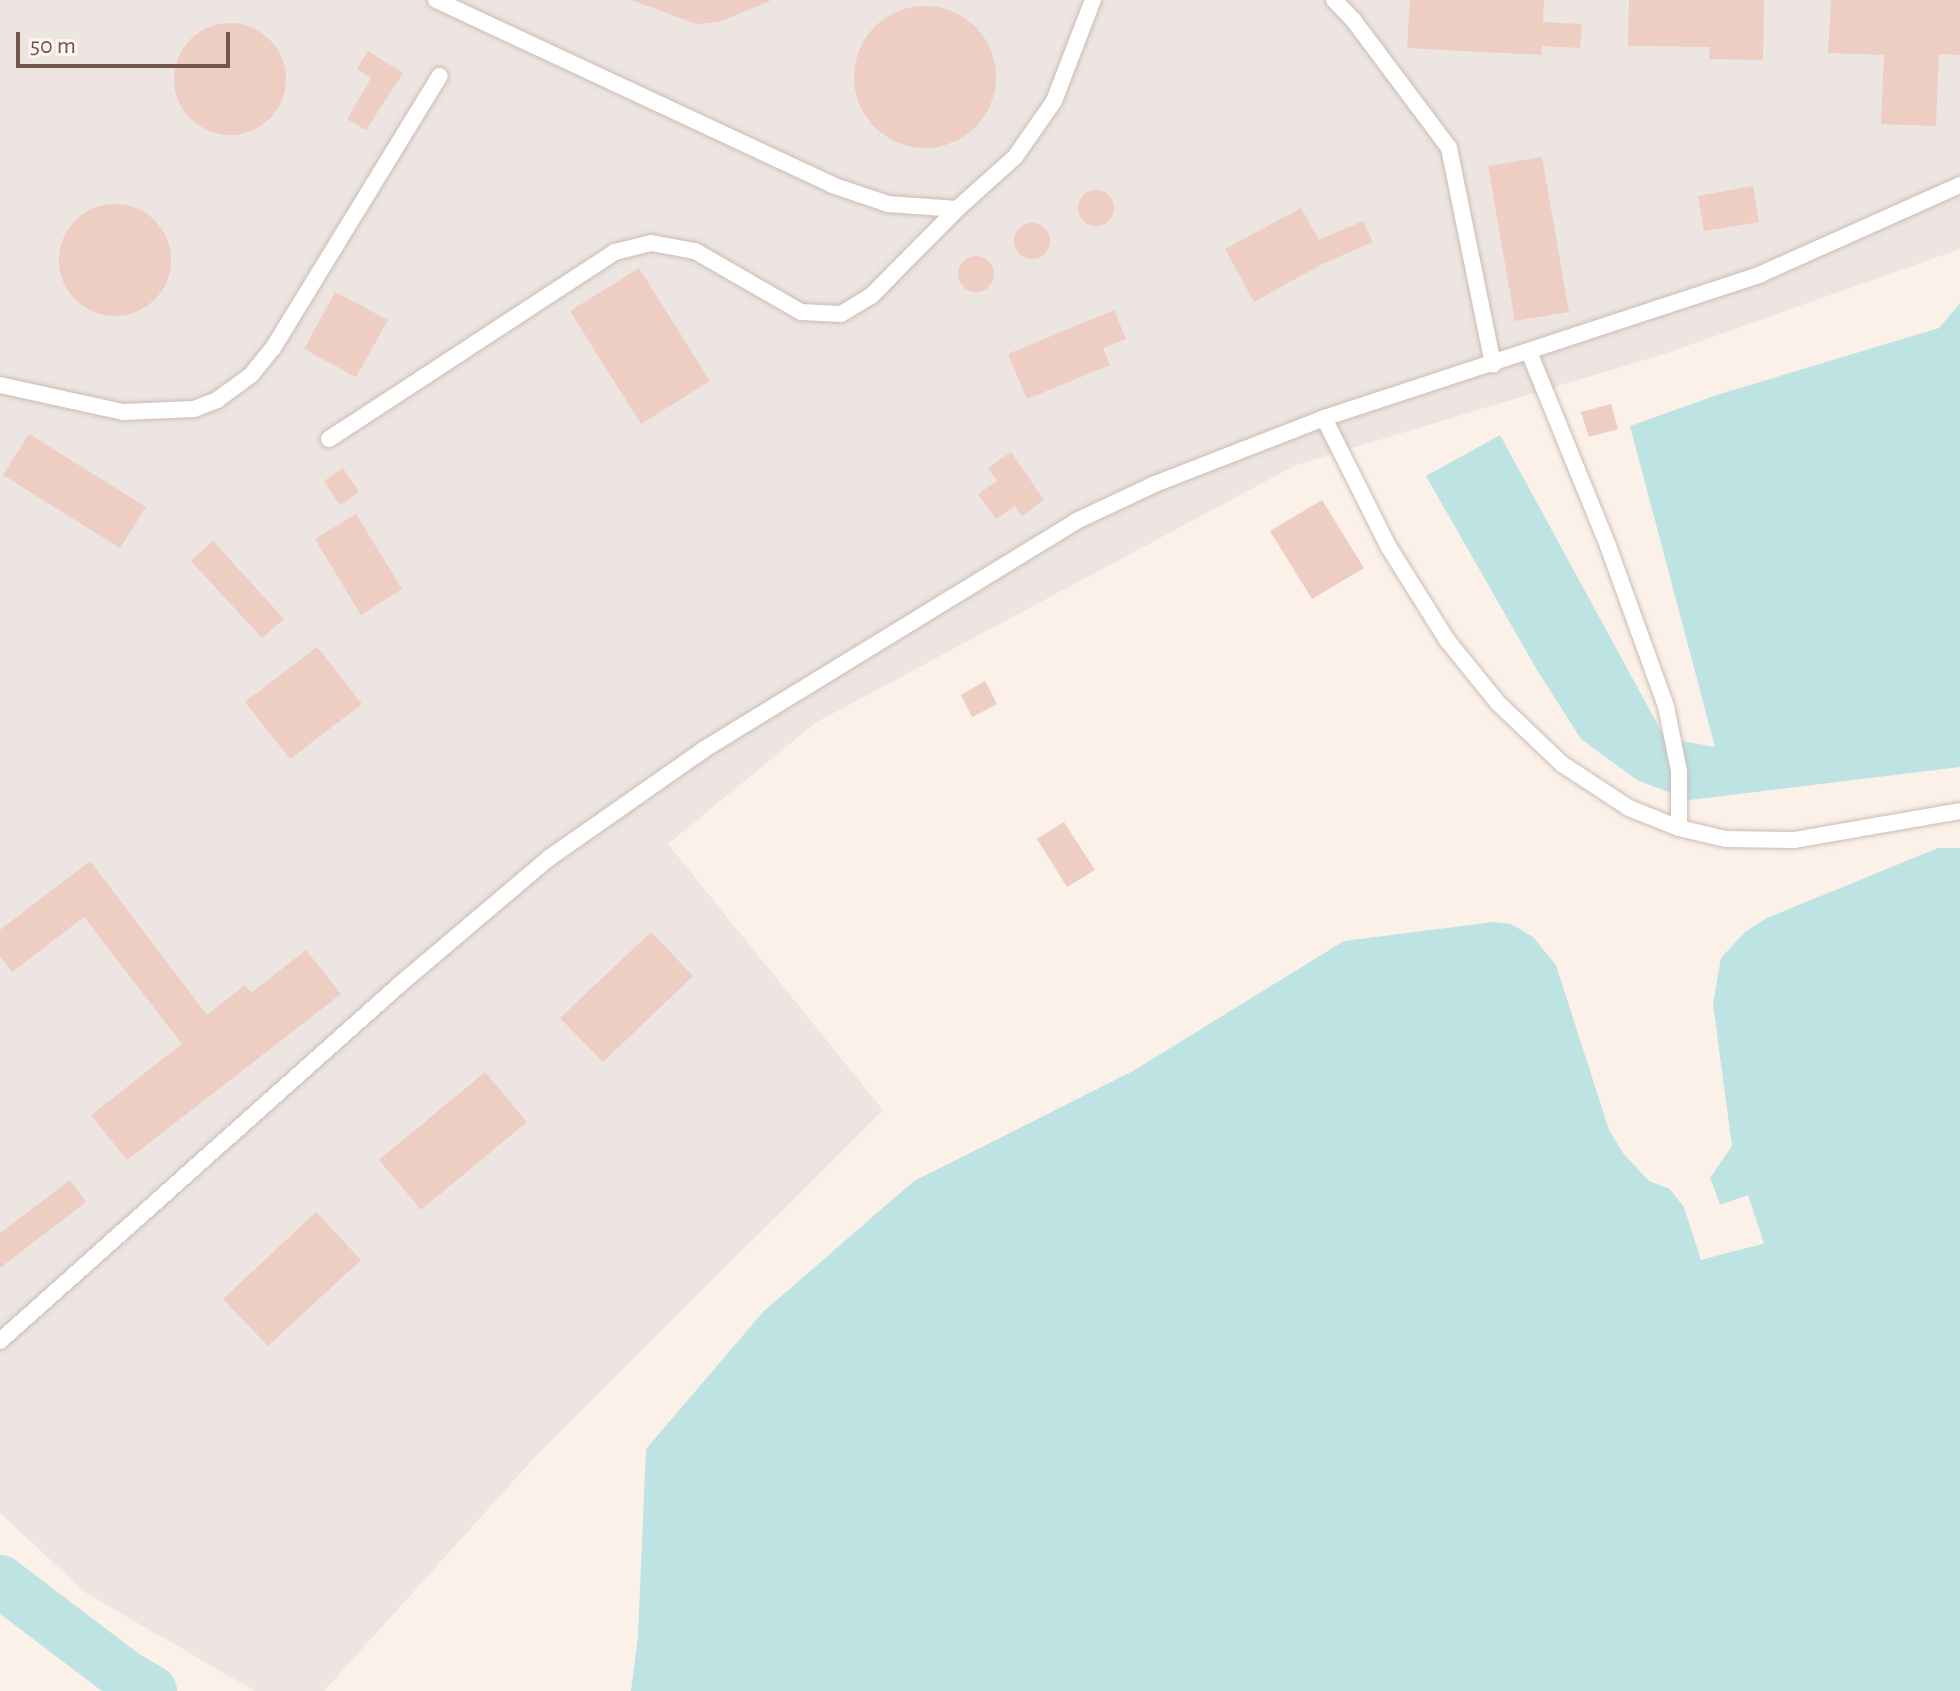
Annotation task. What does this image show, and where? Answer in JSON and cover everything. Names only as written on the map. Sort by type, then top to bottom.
[{"type":"lane","points":[[436,0],[832,185],[888,204],[957,209]]},
{"type":"lane","points":[[329,439],[615,252],[651,243],[695,251],[801,312],[841,314],[871,296],[957,209],[1015,157],[1054,101],[1093,0]]},
{"type":"lane","points":[[1334,0],[1354,21],[1449,148],[1493,365]]},
{"type":"lane","points":[[0,385],[123,412],[194,409],[217,400],[251,375],[273,348],[440,76]]},
{"type":"lane","points":[[0,1341],[398,986],[549,858],[703,750],[1076,521],[1118,500],[1324,418],[1493,365],[1761,274],[1960,185]]},
{"type":"lane","points":[[1529,352],[1608,546],[1666,706],[1679,771],[1679,828]]},
{"type":"lane","points":[[1324,418],[1388,546],[1447,640],[1498,703],[1562,764],[1629,808],[1679,828],[1726,839],[1794,840],[1960,811]]},
{"type":"shaded area","points":[[0,0],[1960,0],[1960,249],[1667,353],[1296,465],[815,723],[668,844],[883,1110],[535,1457],[324,1691],[255,1691],[86,1593],[0,1513]]},
{"type":"water","points":[[1960,303],[1960,767],[1689,800],[1637,780],[1581,739],[1537,670],[1426,476],[1500,435],[1665,738],[1715,747],[1630,426],[1717,395],[1939,328]]},
{"type":"water","points":[[1938,848],[1960,848],[1960,1691],[631,1691],[638,1636],[646,1449],[763,1312],[914,1181],[1133,1071],[1344,941],[1494,922],[1511,924],[1533,937],[1556,965],[1609,1130],[1623,1153],[1649,1181],[1670,1189],[1684,1207],[1701,1259],[1763,1244],[1748,1196],[1720,1205],[1710,1178],[1732,1146],[1713,1004],[1721,958],[1745,932],[1767,918]]},
{"type":"pier","points":[[1710,1178],[1720,1205],[1748,1195],[1764,1243],[1701,1260],[1684,1207],[1670,1189],[1675,1188],[1688,1205],[1704,1255],[1759,1241],[1745,1200],[1718,1208],[1706,1179]]},
{"type":"building","points":[[631,0],[770,1],[718,22],[697,24]]},
{"type":"building","points":[[1410,0],[1544,0],[1543,22],[1582,24],[1580,48],[1542,46],[1541,55],[1407,48]]},
{"type":"building","points":[[1629,0],[1764,0],[1763,60],[1709,59],[1710,47],[1628,46]]},
{"type":"building","points":[[1831,0],[1960,0],[1960,55],[1939,54],[1936,126],[1881,124],[1884,55],[1828,53]]},
{"type":"building","points":[[925,6],[952,11],[975,27],[991,50],[996,77],[991,104],[975,127],[952,143],[925,148],[898,143],[875,127],[859,104],[854,77],[859,50],[875,27],[898,11]]},
{"type":"building","points":[[230,23],[251,27],[270,39],[282,58],[286,79],[282,100],[270,119],[251,131],[230,135],[209,131],[190,119],[178,100],[174,79],[178,58],[190,39],[209,27]]},
{"type":"building","points":[[368,51],[403,73],[366,130],[347,119],[371,78],[357,69]]},
{"type":"building","points":[[1542,157],[1569,312],[1515,321],[1488,166]]},
{"type":"building","points":[[1753,186],[1759,222],[1704,231],[1698,196]]},
{"type":"building","points":[[1096,190],[1109,195],[1114,208],[1109,221],[1096,226],[1083,221],[1078,208],[1083,195]]},
{"type":"building","points":[[115,204],[136,208],[155,220],[167,239],[171,260],[167,281],[155,300],[136,312],[115,316],[94,312],[75,300],[63,281],[59,260],[63,239],[75,220],[94,208]]},
{"type":"building","points":[[1301,208],[1319,240],[1363,221],[1373,242],[1322,264],[1254,302],[1225,249]]},
{"type":"building","points":[[1032,223],[1045,228],[1050,241],[1045,254],[1032,259],[1019,254],[1014,241],[1019,228]]},
{"type":"building","points":[[976,256],[989,261],[994,274],[989,287],[976,292],[963,287],[958,274],[963,261]]},
{"type":"building","points":[[639,268],[710,381],[641,424],[570,311]]},
{"type":"building","points":[[335,292],[388,320],[356,377],[304,349]]},
{"type":"building","points":[[1114,310],[1126,339],[1103,348],[1110,365],[1027,399],[1008,354]]},
{"type":"building","points":[[1611,404],[1618,429],[1589,437],[1581,412]]},
{"type":"building","points":[[29,434],[146,507],[120,548],[3,475]]},
{"type":"building","points":[[1011,452],[1044,500],[1022,516],[1015,506],[996,519],[978,494],[997,481],[988,468]]},
{"type":"building","points":[[343,468],[359,492],[340,505],[324,481]]},
{"type":"building","points":[[1322,500],[1364,568],[1312,599],[1270,531]]},
{"type":"building","points":[[356,514],[402,589],[361,615],[315,539]]},
{"type":"building","points":[[213,541],[284,619],[262,638],[191,561]]},
{"type":"building","points":[[317,647],[362,704],[290,759],[245,702]]},
{"type":"building","points":[[985,681],[997,704],[972,717],[961,695]]},
{"type":"building","points":[[1064,822],[1095,870],[1067,887],[1037,839]]},
{"type":"building","points":[[90,861],[207,1015],[245,985],[251,993],[306,950],[341,994],[127,1160],[91,1115],[182,1044],[84,917],[12,972],[0,956],[0,930]]},
{"type":"building","points":[[651,932],[693,976],[603,1062],[560,1018]]},
{"type":"building","points":[[485,1072],[527,1122],[421,1210],[379,1160]]},
{"type":"building","points":[[70,1180],[86,1202],[0,1268],[0,1233]]},
{"type":"building","points":[[316,1212],[361,1260],[268,1346],[223,1299]]},
{"type":"waterway","points":[[0,1581],[125,1676],[151,1691]]}]
